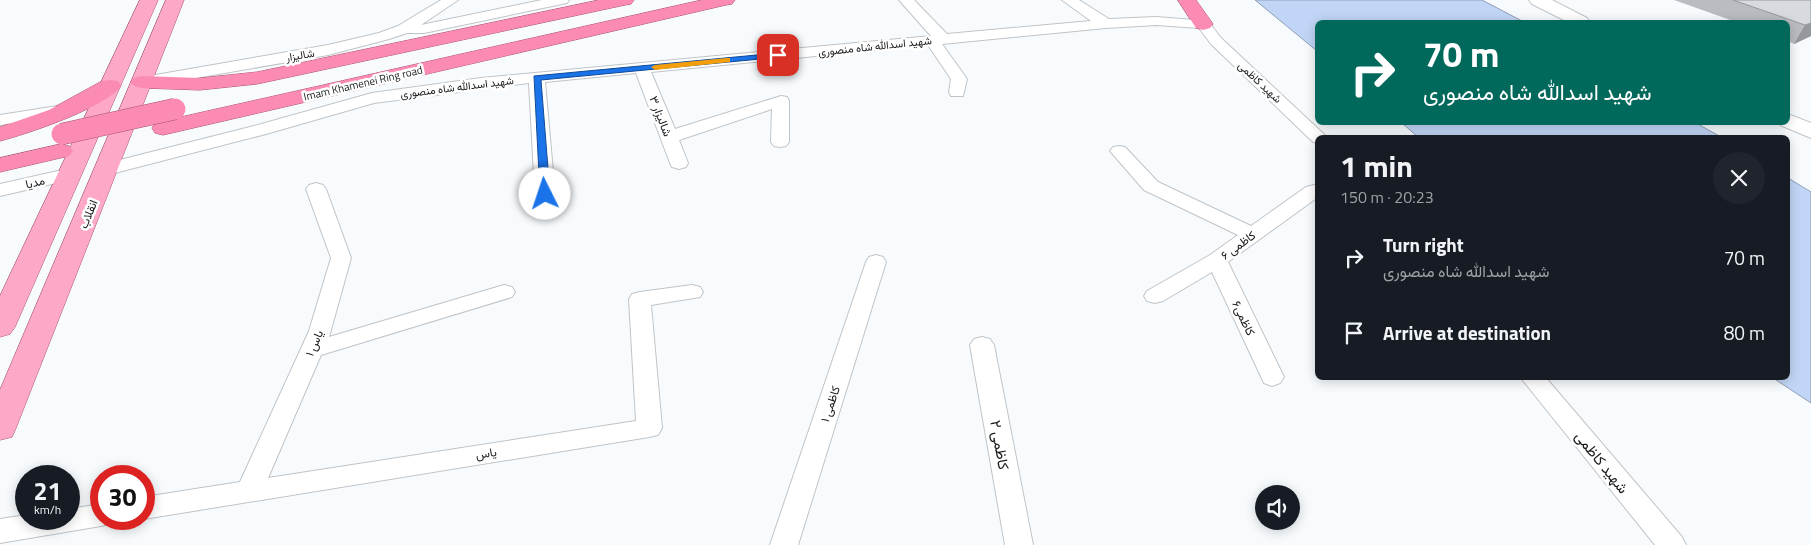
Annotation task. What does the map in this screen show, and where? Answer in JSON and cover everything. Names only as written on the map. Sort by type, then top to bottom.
[{"type":"highway","points":[[141,82],[200,84],[257,78],[625,0]]},
{"type":"highway","name":"Imam Khamenei Ring road","points":[[169,119],[666,0]]},
{"type":"highway","name":"Imam Khamenei Ring road","points":[[0,165],[61,143],[726,0]]},
{"type":"highway","points":[[1187,0],[1203,24]]},
{"type":"highway","points":[[0,134],[35,125],[73,108],[110,86]]},
{"type":"highway","name":"Imam Khamenei Ring road","points":[[0,148],[61,143]]},
{"type":"main road","points":[[0,327],[149,0]]},
{"type":"main road","name":"انقلاب","points":[[0,428],[175,0]]},
{"type":"street","name":"شالیزار","points":[[141,82],[328,50],[403,29],[451,0]]},
{"type":"street","points":[[403,29],[424,29],[562,0]]},
{"type":"street","points":[[906,0],[938,40],[959,79],[957,92]]},
{"type":"street","points":[[1069,0],[1106,24]]},
{"type":"street","points":[[1538,0],[1577,20]]},
{"type":"street","name":"شهید اسدالله شاه منصوری","points":[[107,169],[260,130],[372,98],[481,83],[1106,24],[1156,21],[1203,24]]},
{"type":"street","name":"شهید کاظمی","points":[[1203,24],[1216,41],[1316,135]]},
{"type":"street","name":"شالیزار ۳","points":[[642,68],[679,163]]},
{"type":"street","points":[[537,78],[545,194]]},
{"type":"street","points":[[669,137],[781,101],[780,142]]},
{"type":"street","points":[[0,120],[73,108]]},
{"type":"street","points":[[1790,121],[1811,131]]},
{"type":"street","points":[[1119,151],[1151,186],[1252,234]]},
{"type":"street","name":"مدیا","points":[[0,190],[70,174]]},
{"type":"street","name":"یاس ۱","points":[[249,491],[320,331],[341,258],[316,189]]},
{"type":"street","name":"کاظمی ۶","points":[[1155,296],[1216,260],[1315,190]]},
{"type":"street","name":"کاظمی۶","points":[[1216,260],[1272,377]]},
{"type":"street","name":"کاظمی ۱","points":[[784,545],[876,262]]},
{"type":"street","points":[[311,350],[504,292]]},
{"type":"street","name":"یاس","points":[[155,506],[649,428],[640,298],[692,292]]},
{"type":"street","name":"کاظمی ۲","points":[[982,345],[1019,545]]},
{"type":"street","name":"شهید کاظمی","points":[[1535,380],[1672,545]]},
{"type":"street","points":[[0,531],[90,517]]},
{"type":"water","points":[[1255,0],[1482,0],[1520,20],[1315,20],[1315,49]]},
{"type":"water","points":[[1404,125],[1700,125],[1717,135],[1416,135]]},
{"type":"water","points":[[1790,179],[1811,192],[1811,403],[1776,380],[1790,380]]},
{"type":"building","points":[[1733,0],[1811,0],[1811,23],[1805,25]]},
{"type":"slow traffic","points":[[655,67],[727,60]]},
{"type":"route","points":[[545,194],[537,78],[778,55]]}]
